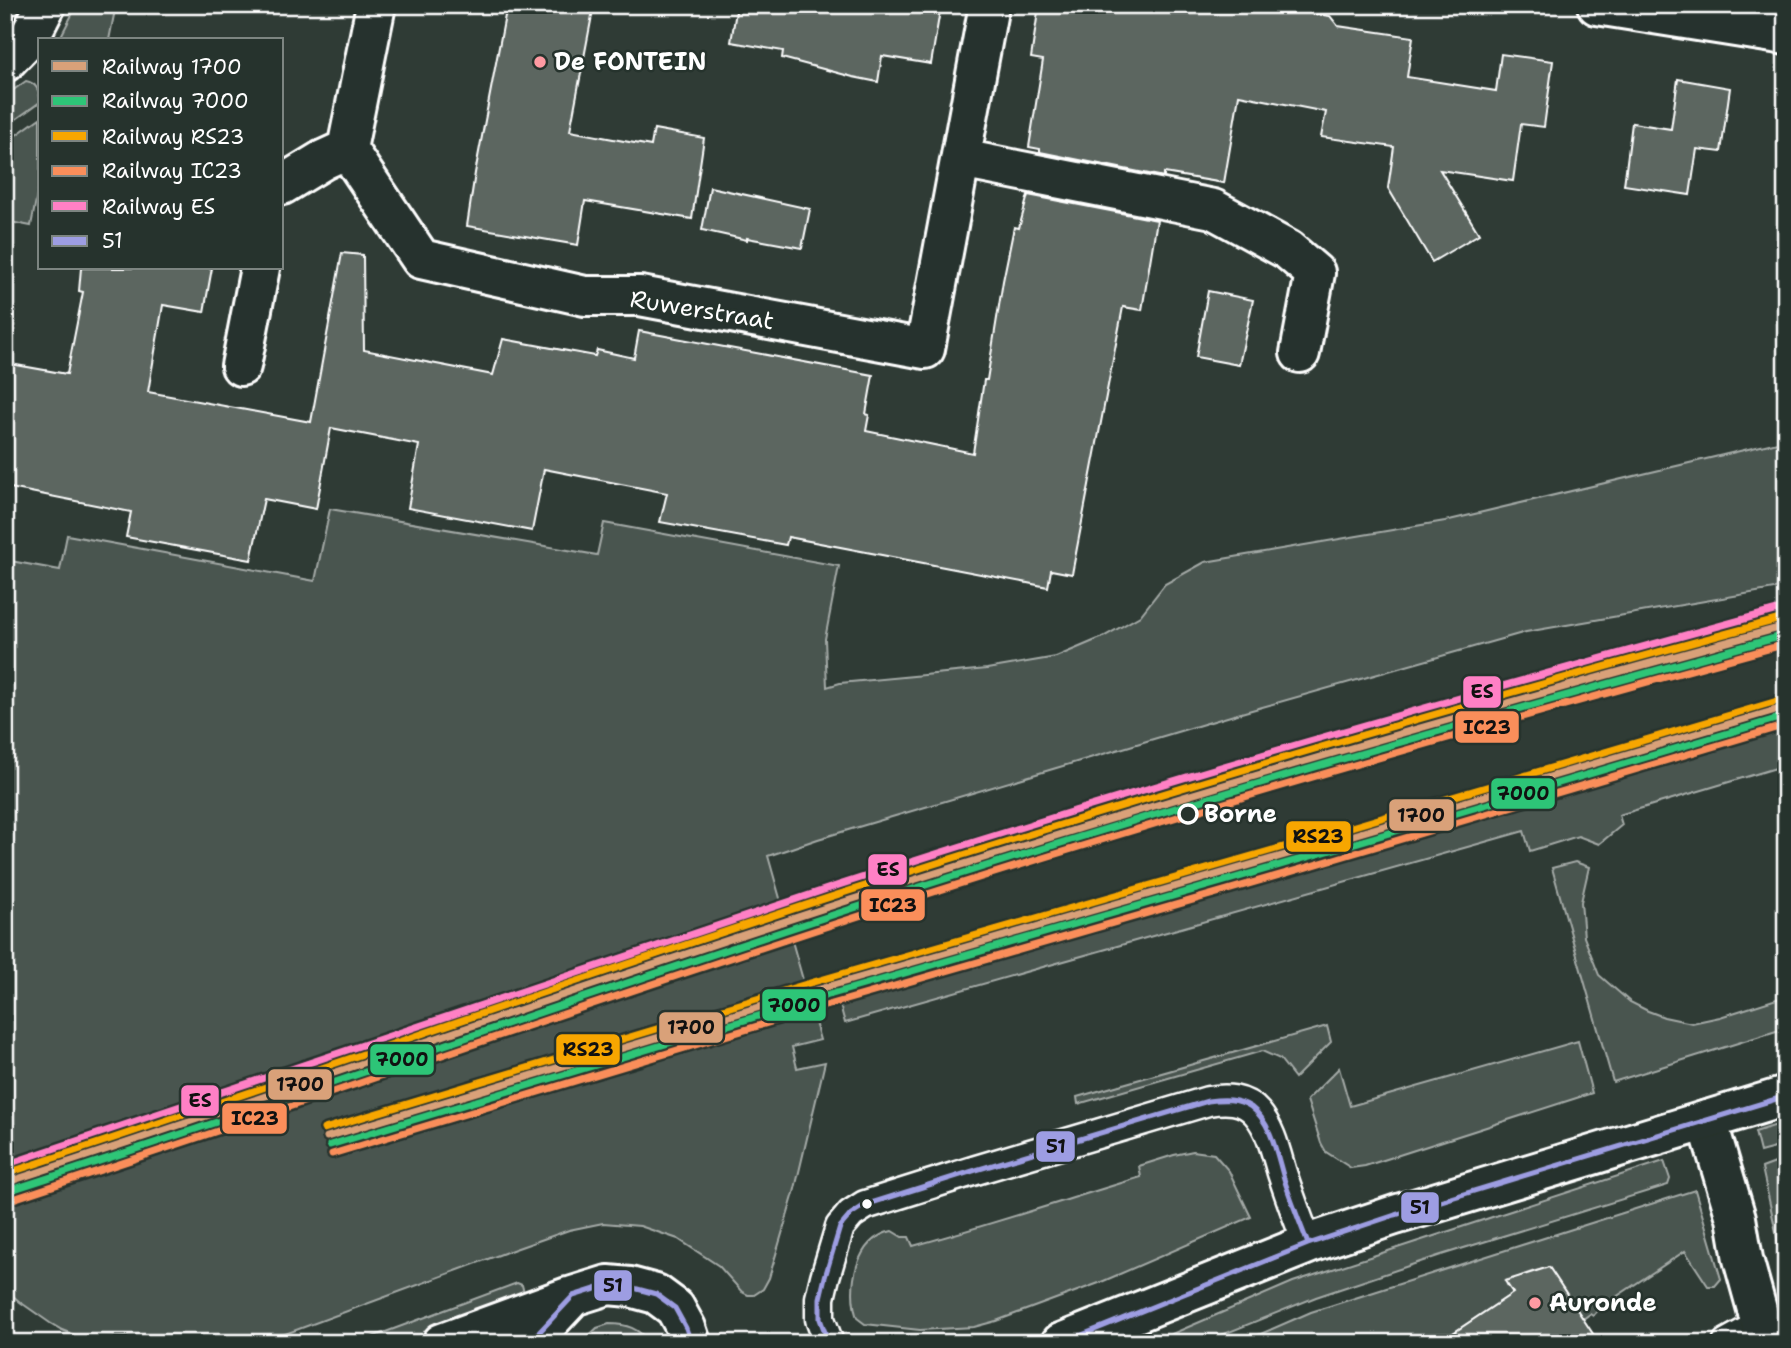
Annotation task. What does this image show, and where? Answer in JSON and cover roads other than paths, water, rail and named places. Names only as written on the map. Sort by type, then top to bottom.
[{"type":"street","points":[[5,62],[30,36],[46,5]]},
{"type":"street","points":[[284,184],[347,149],[376,5]]},
{"type":"street","name":"Ruwerstraat","points":[[347,149],[421,259],[585,296],[639,296],[925,349],[989,5]]},
{"type":"street","points":[[1597,5],[1786,35]]},
{"type":"street","points":[[961,159],[1213,209],[1288,250],[1315,273],[1300,353]]},
{"type":"street","points":[[241,366],[260,270]]},
{"type":"street","points":[[1061,1343],[1308,1244],[1395,1214],[1786,1096]]},
{"type":"street","points":[[1707,1120],[1736,1218],[1742,1259],[1765,1333]]},
{"type":"street","points":[[442,1343],[608,1285],[630,1286],[656,1294],[675,1308],[691,1343]]},
{"type":"street","points":[[529,1343],[573,1296]]},
{"type":"lane","points":[[829,1343],[820,1319],[820,1298],[825,1277],[840,1227],[851,1214],[865,1205],[1208,1101],[1225,1098],[1243,1103],[1256,1112],[1268,1129],[1308,1244]]},
{"type":"lane","points":[[1727,1343],[1765,1333]]},
{"type":"rail line","name":"ES","points":[[5,1165],[735,919],[1073,811],[1308,741],[1781,609]]},
{"type":"rail line","name":"RS23","points":[[5,1174],[532,996],[965,854],[1315,749],[1784,618]]},
{"type":"rail line","name":"1700","points":[[5,1183],[966,863],[1316,758],[1786,626]]},
{"type":"rail line","name":"7000","points":[[8,1191],[967,872],[1317,766],[1786,635]]},
{"type":"rail line","name":"IC23","points":[[10,1200],[969,881],[1318,775],[1786,644]]},
{"type":"rail line","name":"RS23","points":[[324,1129],[803,985],[1784,699]]},
{"type":"rail line","name":"1700","points":[[327,1137],[806,993],[1786,707]]},
{"type":"rail line","name":"7000","points":[[330,1145],[808,1001],[1786,716]]},
{"type":"rail line","name":"IC23","points":[[332,1154],[811,1010],[1786,725]]},
{"type":"place","name":"De FONTEIN","points":[[540,62]]},
{"type":"place","name":"Borne","points":[[1188,814]]},
{"type":"place","name":"Auronde","points":[[1535,1303]]}]
